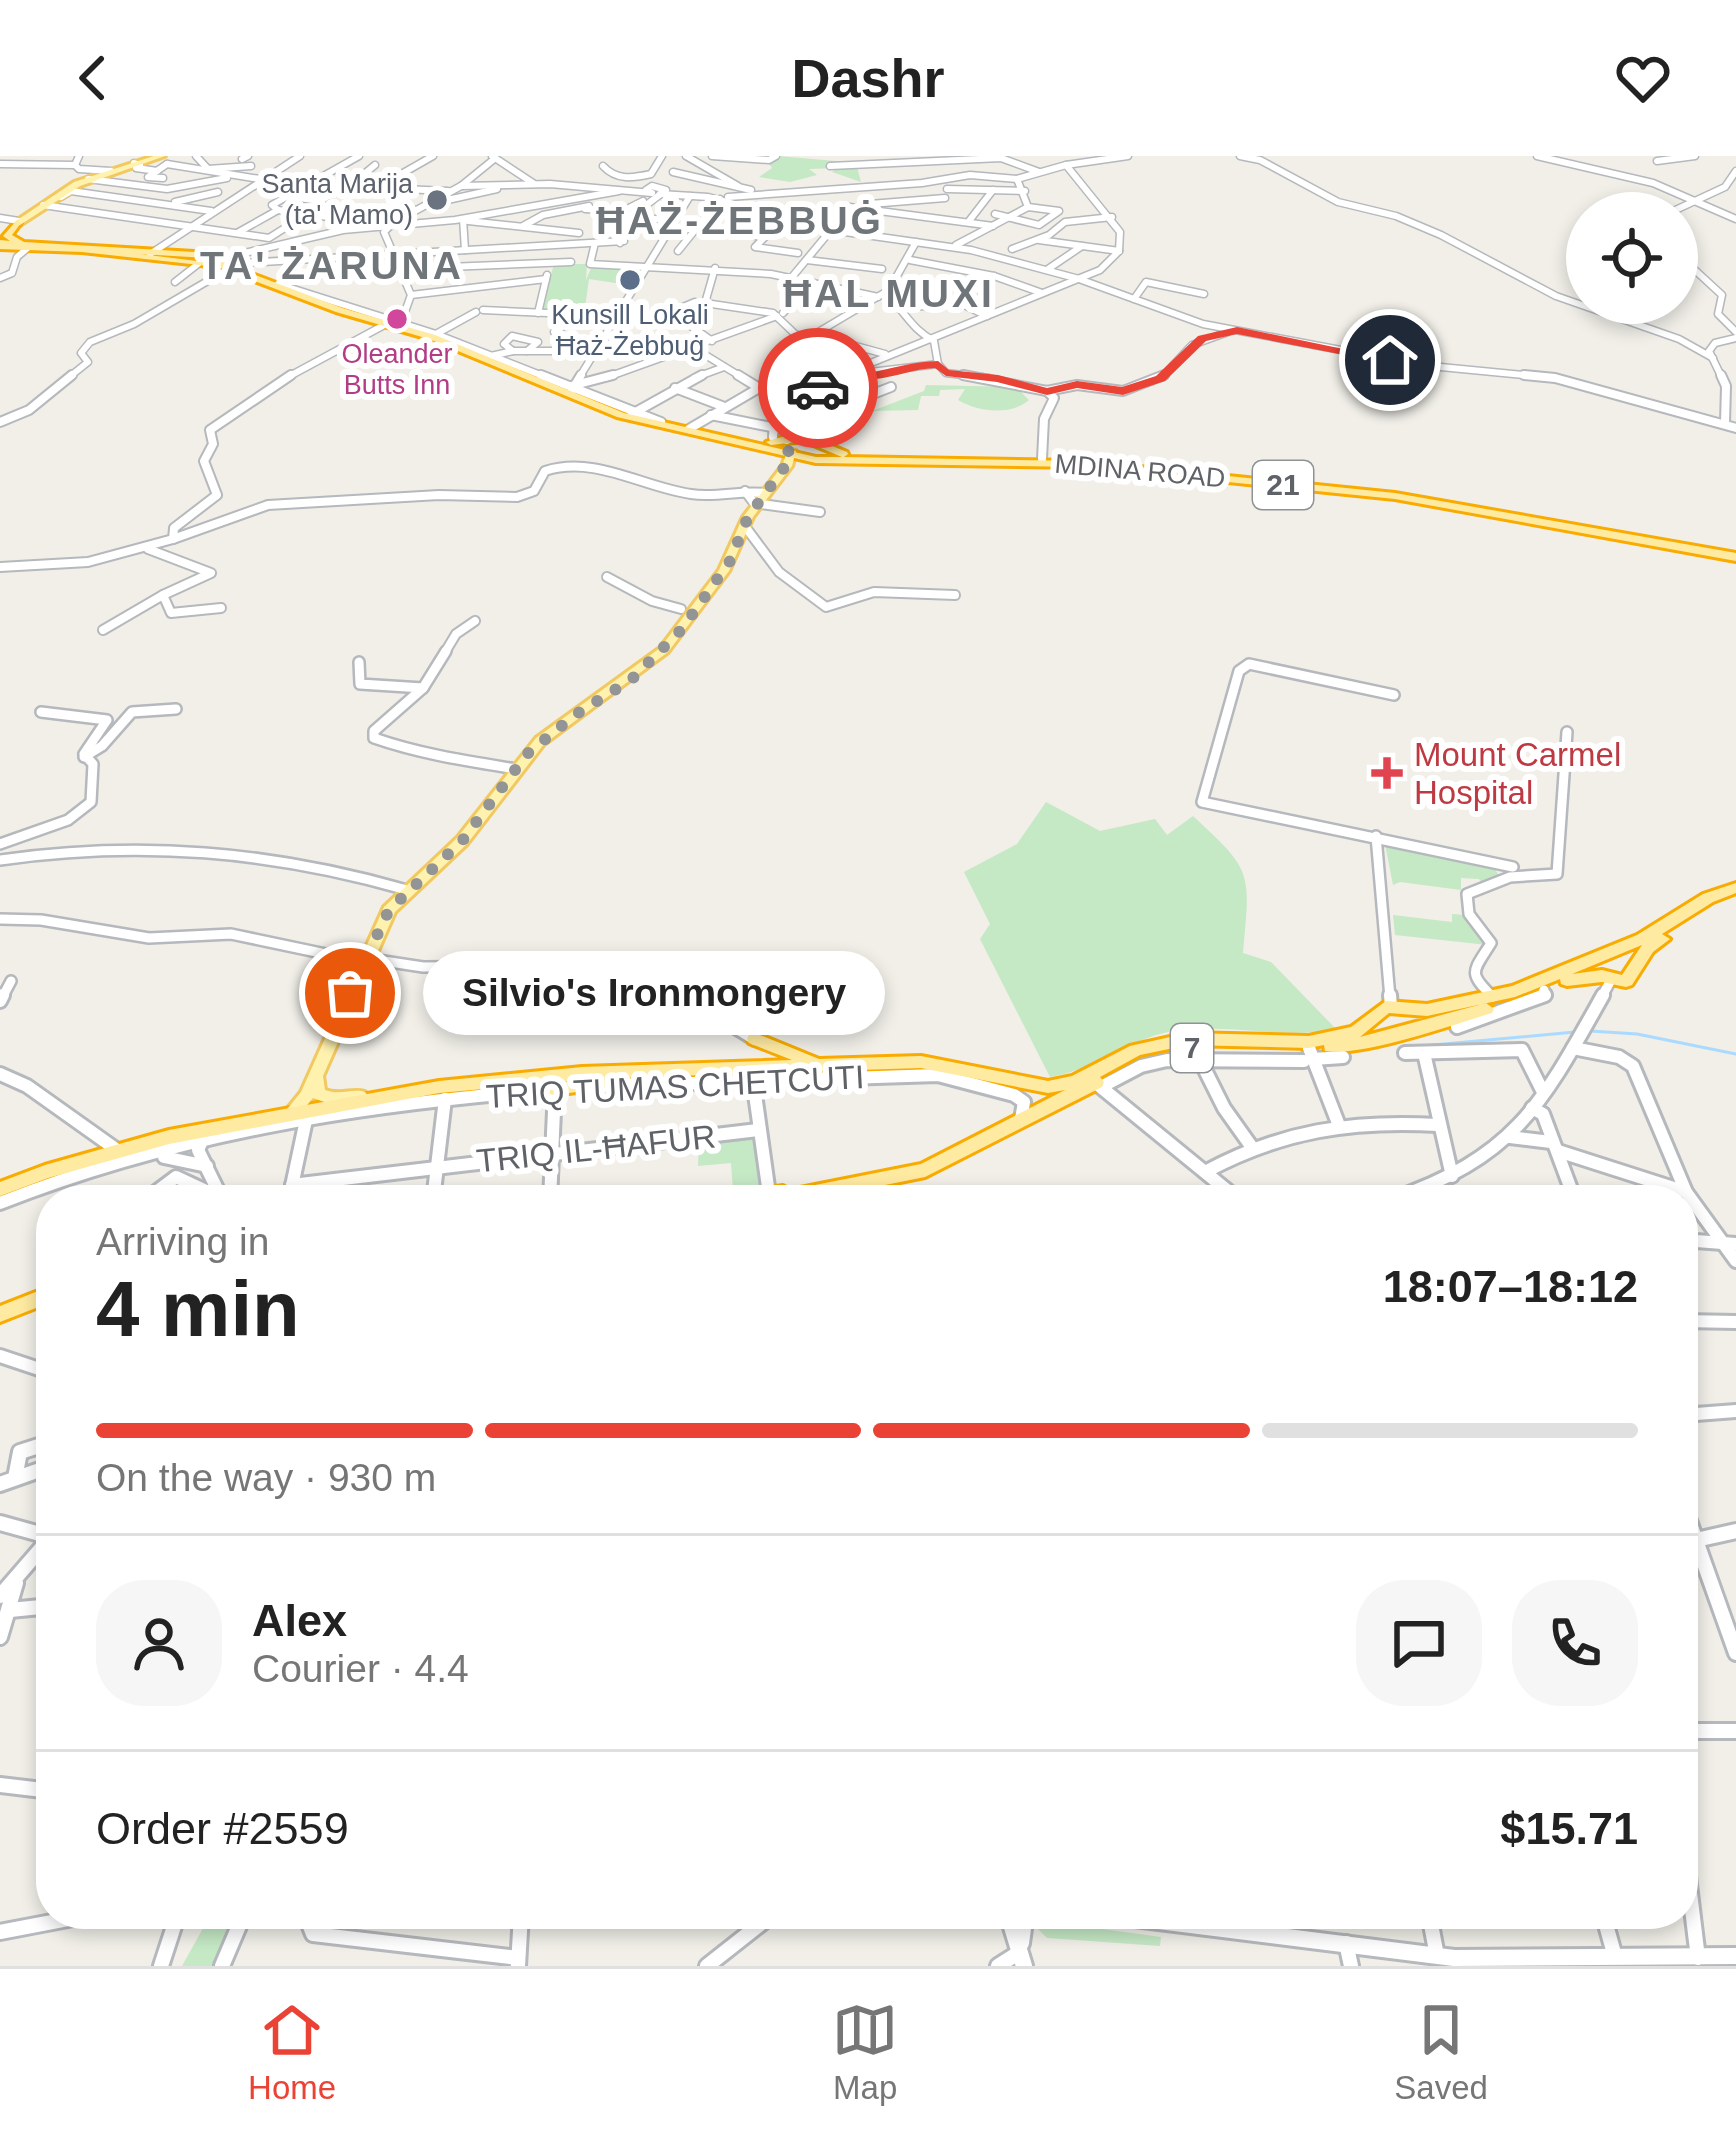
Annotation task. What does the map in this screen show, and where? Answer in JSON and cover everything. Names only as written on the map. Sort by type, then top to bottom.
[{"type":"highway","points":[[0,238],[18,222]]},
{"type":"highway","points":[[18,222],[8,238],[34,245]]},
{"type":"highway","name":"MDINA ROAD","points":[[0,238],[210,262]]},
{"type":"highway","name":"MDINA ROAD","points":[[34,245],[210,262],[432,337],[621,415],[705,435],[783,437],[824,456],[1081,464],[1394,496],[1736,555]]},
{"type":"highway","name":"MDINA ROAD","points":[[658,425],[805,439],[824,456],[1042,459],[1396,492],[1736,555]]},
{"type":"highway","name":"7","points":[[0,1190],[126,1153],[299,1117],[582,1072],[748,1073],[879,1062],[942,1065],[1048,1087],[1076,1082],[1136,1050],[1188,1039],[1309,1042],[1357,1032],[1390,1009],[1427,1010],[1602,972],[1612,953],[1708,898],[1736,888]]},
{"type":"highway","name":"7","points":[[842,1185],[926,1170],[1160,1053],[1308,1056],[1477,1016],[1570,978],[1602,972],[1626,980],[1648,948],[1736,899]]},
{"type":"highway","points":[[1612,953],[1630,961],[1636,970]]},
{"type":"highway","points":[[1390,1009],[1380,1024],[1405,1031]]},
{"type":"highway","points":[[755,1039],[809,1061],[879,1062]]},
{"type":"highway","points":[[748,1073],[758,1054],[755,1039]]},
{"type":"highway","points":[[555,1089],[791,1067]]},
{"type":"highway","points":[[1002,1131],[1036,1104],[1035,1096],[1018,1084]]},
{"type":"highway","points":[[0,1314],[36,1300]]},
{"type":"main road","points":[[18,222],[93,180],[165,158]]},
{"type":"main road","points":[[783,437],[787,466]]},
{"type":"main road","points":[[299,1117],[389,910],[462,841],[540,741],[664,650],[724,571],[744,525],[787,466],[824,456]]},
{"type":"main road","points":[[316,1074],[318,1094],[336,1100],[442,1093]]},
{"type":"street","points":[[75,166],[79,156]]},
{"type":"street","points":[[165,158],[180,156]]},
{"type":"street","points":[[196,156],[208,169],[251,166]]},
{"type":"street","points":[[279,156],[287,163]]},
{"type":"street","points":[[150,254],[261,177],[300,156]]},
{"type":"street","points":[[237,233],[285,196],[358,156]]},
{"type":"street","points":[[386,186],[433,156]]},
{"type":"street","points":[[651,174],[654,162],[662,156]]},
{"type":"street","points":[[686,156],[700,168]]},
{"type":"street","points":[[712,156],[776,156]]},
{"type":"street","points":[[869,156],[874,166]]},
{"type":"street","points":[[1066,165],[1070,156]]},
{"type":"street","points":[[674,172],[741,191],[771,193],[970,175],[1007,176],[1128,156]]},
{"type":"street","points":[[1240,156],[1260,160],[1338,202],[1396,216],[1556,296],[1679,338],[1712,358]]},
{"type":"street","points":[[1537,156],[1653,183],[1673,192]]},
{"type":"street","points":[[1657,161],[1695,156]]},
{"type":"street","points":[[243,157],[261,177]]},
{"type":"street","points":[[830,166],[1011,157],[1035,171]]},
{"type":"street","points":[[165,158],[194,170],[307,185],[448,190]]},
{"type":"street","points":[[163,178],[148,176],[165,158]]},
{"type":"street","points":[[461,186],[493,158],[536,184]]},
{"type":"street","points":[[644,158],[654,162]]},
{"type":"street","points":[[713,169],[730,158]]},
{"type":"street","points":[[46,205],[269,238],[375,165],[349,161]]},
{"type":"street","points":[[421,163],[441,167]]},
{"type":"street","points":[[0,164],[116,170]]},
{"type":"street","points":[[134,164],[157,171]]},
{"type":"street","points":[[783,437],[786,415],[837,376],[1100,270],[1119,251],[1122,239],[1112,218],[1066,165]]},
{"type":"street","points":[[632,178],[713,169],[741,191],[748,204]]},
{"type":"street","points":[[164,188],[194,170]]},
{"type":"street","points":[[558,200],[589,188],[606,170],[655,191]]},
{"type":"street","points":[[1017,179],[1035,171]]},
{"type":"street","points":[[1698,200],[1725,187],[1736,171]]},
{"type":"street","points":[[555,184],[565,174]]},
{"type":"street","points":[[93,180],[164,188],[236,176]]},
{"type":"street","points":[[1007,176],[1017,179],[1028,207]]},
{"type":"street","points":[[939,181],[947,193]]},
{"type":"street","points":[[94,194],[112,182]]},
{"type":"street","points":[[427,205],[461,186],[555,184],[655,191],[711,201],[741,191]]},
{"type":"street","points":[[886,202],[891,184]]},
{"type":"street","points":[[118,197],[134,185]]},
{"type":"street","points":[[401,323],[411,295],[384,232],[427,205],[506,185]]},
{"type":"street","points":[[46,205],[71,191],[141,198],[166,194],[164,188]]},
{"type":"street","points":[[548,228],[620,191]]},
{"type":"street","points":[[618,242],[655,191]]},
{"type":"street","points":[[969,221],[991,191]]},
{"type":"street","points":[[1005,199],[1010,191]]},
{"type":"street","points":[[840,208],[947,193],[1025,191]]},
{"type":"street","points":[[146,219],[164,205],[218,192]]},
{"type":"street","points":[[931,217],[947,193]]},
{"type":"street","points":[[82,210],[104,196]]},
{"type":"street","points":[[285,196],[320,201]]},
{"type":"street","points":[[570,387],[690,196]]},
{"type":"street","points":[[176,282],[210,262],[344,230],[464,219],[558,200],[605,197]]},
{"type":"street","points":[[114,215],[141,198],[211,212]]},
{"type":"street","points":[[721,199],[831,229],[953,247],[1048,269],[1203,324],[1420,365],[1555,378],[1736,428]]},
{"type":"street","points":[[678,251],[697,232],[711,201]]},
{"type":"street","points":[[1698,203],[1736,219]]},
{"type":"street","points":[[871,206],[993,226]]},
{"type":"street","points":[[525,207],[531,219]]},
{"type":"street","points":[[953,247],[1013,217],[1028,207],[1059,211],[1039,225],[1013,217],[996,211],[990,220],[978,218]]},
{"type":"street","points":[[275,208],[300,216],[351,217],[416,210]]},
{"type":"street","points":[[523,226],[531,219],[587,208],[672,220]]},
{"type":"street","points":[[615,265],[623,212]]},
{"type":"street","points":[[0,218],[18,222]]},
{"type":"street","points":[[1048,218],[1065,222],[1112,218]]},
{"type":"street","points":[[464,219],[579,232]]},
{"type":"street","points":[[464,219],[465,250]]},
{"type":"street","points":[[256,221],[289,226]]},
{"type":"street","points":[[1012,249],[1065,222]]},
{"type":"street","points":[[792,278],[831,229]]},
{"type":"street","points":[[0,422],[29,410],[88,362],[81,352],[90,342],[127,328],[210,262],[220,232]]},
{"type":"street","points":[[664,233],[765,237],[755,247]]},
{"type":"street","points":[[752,236],[742,245],[798,254]]},
{"type":"street","points":[[1036,240],[1119,251]]},
{"type":"street","points":[[210,262],[618,242]]},
{"type":"street","points":[[783,437],[776,376],[783,353],[880,296],[910,260],[916,242]]},
{"type":"street","points":[[595,243],[590,265],[716,268],[880,296],[900,308],[911,329],[930,338],[946,373],[998,379],[1054,398],[1044,419],[1042,459]]},
{"type":"street","points":[[0,278],[12,273],[17,257],[34,245]]},
{"type":"street","points":[[1048,269],[1082,246]]},
{"type":"street","points":[[492,249],[492,264]]},
{"type":"street","points":[[853,266],[862,251]]},
{"type":"street","points":[[807,260],[882,269]]},
{"type":"street","points":[[910,260],[994,276],[1042,293]]},
{"type":"street","points":[[538,313],[550,261]]},
{"type":"street","name":"MDINA ROAD","points":[[210,262],[436,334],[632,413],[705,435]]},
{"type":"street","points":[[398,269],[571,262]]},
{"type":"street","points":[[831,274],[838,264]]},
{"type":"street","points":[[700,302],[716,268]]},
{"type":"street","points":[[1698,273],[1722,296],[1718,314],[1736,335],[1715,343],[1709,351],[1726,386],[1725,423]]},
{"type":"street","points":[[959,303],[994,276]]},
{"type":"street","points":[[411,295],[546,279]]},
{"type":"street","points":[[1134,299],[1146,282],[1204,294]]},
{"type":"street","points":[[570,387],[694,348],[778,315],[809,283]]},
{"type":"street","points":[[467,288],[479,311]]},
{"type":"street","points":[[658,318],[700,302],[778,315],[795,334],[807,338]]},
{"type":"street","points":[[900,308],[959,303],[987,316]]},
{"type":"street","points":[[436,334],[479,311],[658,318],[685,322],[712,341]]},
{"type":"street","points":[[554,332],[580,316]]},
{"type":"street","points":[[173,539],[174,528],[217,494],[204,461],[213,444],[210,430],[304,366],[386,324]]},
{"type":"street","points":[[1047,392],[1077,385],[1123,391],[1143,387],[1161,378],[1202,338],[1237,330]]},
{"type":"street","points":[[513,351],[504,344],[512,336],[538,342],[527,351]]},
{"type":"street","points":[[603,336],[647,340],[671,355]]},
{"type":"street","points":[[841,342],[888,355]]},
{"type":"street","points":[[694,348],[759,388],[837,407]]},
{"type":"street","points":[[490,356],[513,351],[595,351]]},
{"type":"street","points":[[822,355],[858,366]]},
{"type":"street","points":[[837,376],[880,375],[898,366],[938,364]]},
{"type":"street","points":[[632,413],[724,367]]},
{"type":"street","points":[[776,376],[827,382]]},
{"type":"street","points":[[814,417],[891,387]]},
{"type":"street","points":[[674,388],[722,406]]},
{"type":"street","points":[[689,429],[759,388]]},
{"type":"street","points":[[710,415],[783,437]]},
{"type":"street","points":[[0,567],[63,567],[148,549],[248,508],[293,501],[519,496],[534,490],[538,477],[549,467],[563,464],[621,472],[688,497],[721,500],[745,491],[820,512]]},
{"type":"street","points":[[744,525],[766,561],[791,587],[826,607],[832,608],[843,597],[868,594],[955,595]]},
{"type":"street","points":[[103,630],[211,573],[195,563],[158,557],[148,549]]},
{"type":"street","points":[[608,577],[652,601],[681,609]]},
{"type":"street","points":[[163,595],[174,615],[221,608]]},
{"type":"street","points":[[475,621],[456,634],[423,688],[372,737],[417,753],[435,751],[458,760],[516,769]]},
{"type":"street","points":[[359,662],[363,665],[357,675],[362,685],[423,688]]},
{"type":"street","points":[[1394,695],[1249,664],[1239,671],[1202,802],[1514,867]]},
{"type":"street","points":[[84,757],[102,746],[132,712],[176,709]]},
{"type":"street","points":[[40,712],[106,718],[84,757]]},
{"type":"street","points":[[1493,997],[1474,979],[1473,971],[1490,943],[1469,914],[1467,894],[1510,877],[1557,874],[1567,732]]},
{"type":"street","points":[[0,844],[88,808],[93,764],[84,757]]},
{"type":"street","points":[[1376,838],[1390,1009]]},
{"type":"street","points":[[0,860],[129,845],[319,864],[407,890]]},
{"type":"street","points":[[0,919],[41,920],[148,938],[231,934],[423,967],[524,966],[605,989],[686,1004],[720,1016],[755,1039]]},
{"type":"street","points":[[1432,1185],[1510,1137],[1574,1048],[1602,972]]},
{"type":"street","points":[[0,1001],[10,980]]},
{"type":"street","points":[[1457,1028],[1477,1016]]},
{"type":"street","points":[[1574,1048],[1619,1057],[1633,1066],[1682,1185]]},
{"type":"street","points":[[1405,1053],[1522,1050],[1542,1090]]},
{"type":"street","points":[[1424,1053],[1452,1176]]},
{"type":"street","points":[[1197,1055],[1251,1146]]},
{"type":"street","points":[[1338,1123],[1308,1056],[1342,1057]]},
{"type":"street","points":[[748,1073],[758,1130],[777,1185]]},
{"type":"street","name":"TRIQ TUMAS CHETCUTI","points":[[442,1093],[748,1073],[938,1075],[1014,1094],[1024,1102],[1021,1119]]},
{"type":"street","points":[[0,1074],[28,1086],[126,1153]]},
{"type":"street","points":[[1098,1085],[1220,1185]]},
{"type":"street","points":[[550,1185],[555,1089]]},
{"type":"street","points":[[433,1185],[442,1093]]},
{"type":"street","points":[[1532,1108],[1543,1114],[1569,1185]]},
{"type":"street","points":[[50,1185],[126,1153],[202,1141],[299,1117],[292,1185]]},
{"type":"street","points":[[1205,1172],[1251,1146],[1338,1123],[1438,1125]]},
{"type":"street","name":"TRIQ IL-ĦAFUR","points":[[292,1185],[758,1130]]},
{"type":"street","points":[[1510,1137],[1554,1146],[1665,1185]]},
{"type":"street","points":[[202,1141],[198,1150],[216,1185]]},
{"type":"street","points":[[164,1156],[207,1166]]},
{"type":"street","points":[[165,1185],[186,1164]]},
{"type":"street","points":[[176,1177],[193,1185]]},
{"type":"street","points":[[0,1203],[36,1190]]},
{"type":"street","points":[[1698,1207],[1730,1245],[1736,1261]]},
{"type":"street","points":[[1698,1242],[1730,1245]]},
{"type":"street","points":[[1698,1322],[1736,1322]]},
{"type":"street","points":[[0,1356],[36,1368]]},
{"type":"street","points":[[1698,1414],[1736,1411]]},
{"type":"street","points":[[8,1481],[20,1451],[36,1446]]},
{"type":"street","points":[[0,1523],[36,1534]]},
{"type":"street","points":[[1698,1540],[1736,1531]]},
{"type":"street","points":[[1698,1544],[1728,1612],[1736,1653]]},
{"type":"street","points":[[0,1597],[36,1557]]},
{"type":"street","points":[[0,1637],[16,1583]]},
{"type":"street","points":[[10,1610],[36,1607]]},
{"type":"street","points":[[1698,1731],[1736,1732]]},
{"type":"street","points":[[0,1785],[36,1789]]},
{"type":"street","points":[[1,1933],[36,1926]]},
{"type":"street","points":[[161,1966],[173,1929]]},
{"type":"street","points":[[222,1966],[238,1929]]},
{"type":"street","points":[[311,1929],[313,1934],[518,1962],[520,1929]]},
{"type":"street","points":[[706,1966],[754,1929]]},
{"type":"street","points":[[1264,1929],[1449,1960],[1539,1963],[1736,1956]]},
{"type":"street","points":[[1436,1929],[1449,1960]]},
{"type":"street","points":[[1607,1929],[1616,1958]]},
{"type":"street","points":[[1694,1929],[1698,1958]]},
{"type":"street","points":[[1346,1943],[1351,1966]]},
{"type":"street","points":[[998,1966],[1022,1959]]},
{"type":"green space","points":[[778,156],[870,164],[857,167],[861,182],[832,172],[838,168],[809,169],[817,175],[790,182],[759,177],[772,168],[768,162],[780,159]]},
{"type":"green space","points":[[554,264],[587,264],[586,280],[592,266],[637,267],[622,284],[589,279],[585,307],[577,314],[541,310]]},
{"type":"green space","points":[[926,385],[1016,387],[1029,400],[1004,410],[985,409],[958,400],[965,389],[940,390],[939,396],[921,396],[918,410],[872,411],[924,391]]},
{"type":"green space","points":[[1046,802],[1100,831],[1155,819],[1167,835],[1193,816],[1228,850],[1244,875],[1243,953],[1271,962],[1337,1030],[1180,1030],[1146,1038],[1050,1077],[980,939],[990,924],[964,872],[1017,844]]},
{"type":"green space","points":[[1385,844],[1493,866],[1501,879],[1484,885],[1479,879],[1461,878],[1461,890],[1393,885]]},
{"type":"green space","points":[[1452,914],[1465,915],[1488,945],[1395,935],[1393,915],[1452,922]]},
{"type":"green space","points":[[755,1141],[760,1183],[733,1185],[731,1163],[698,1166],[699,1143]]},
{"type":"green space","points":[[203,1929],[233,1929],[222,1966],[182,1966]]},
{"type":"green space","points":[[1038,1929],[1102,1929],[1161,1937],[1160,1946],[1047,1938]]},
{"type":"waterway","points":[[1590,1031],[1637,1034],[1736,1054]]},
{"type":"waterway","points":[[1411,1047],[1575,1032]]},
{"type":"way so far","points":[[350,993],[389,910],[462,841],[527,754],[575,715],[632,679],[682,629],[730,561],[748,517],[792,457],[784,444],[786,415],[818,388]]},
{"type":"place","name":"Santa Marija (ta' Mamo)","points":[[437,200]]},
{"type":"place","name":"Kunsill Lokali Ħaż-Żebbuġ","points":[[630,280]]},
{"type":"place","name":"Oleander Butts Inn","points":[[397,319]]},
{"type":"place","name":"Mount Carmel Hospital","points":[[1387,773]]},
{"type":"place","name":"Silvio's Ironmongery","points":[[350,993]]},
{"type":"district","name":"ĦAŻ-ŻEBBUĠ","points":[[740,220]]},
{"type":"district","name":"TA' ŻARUNA","points":[[332,265]]},
{"type":"district","name":"ĦAL MUXI","points":[[889,293]]},
{"type":"route","points":[[818,388],[837,376],[880,375],[898,366],[938,364],[946,373],[998,379],[1047,392],[1077,385],[1123,391],[1161,378],[1202,338],[1237,330],[1390,360]]}]
